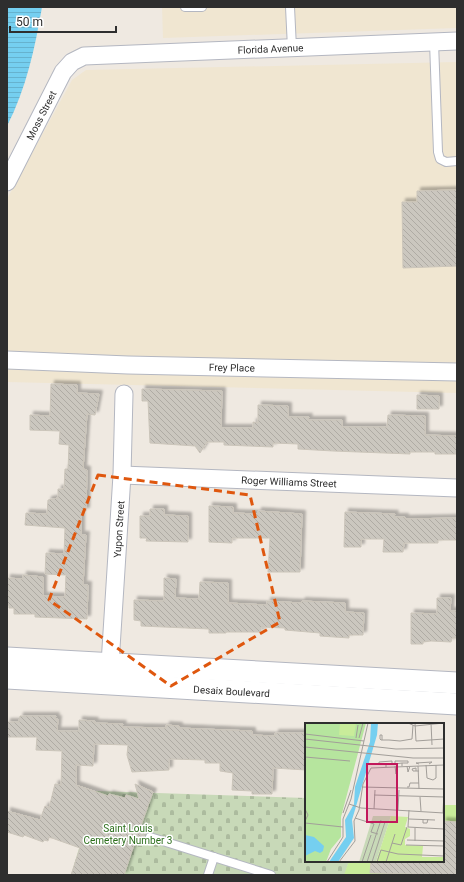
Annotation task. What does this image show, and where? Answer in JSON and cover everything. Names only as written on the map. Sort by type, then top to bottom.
[{"type":"street","name":"Florida Avenue","points":[[84,56],[457,41]]},
{"type":"street","name":"Moss Street","points":[[7,182],[63,72],[72,62],[84,56]]},
{"type":"street","name":"Frey Place","points":[[7,360],[128,365],[457,372]]},
{"type":"street","name":"Yupon Street","points":[[110,664],[122,475],[124,394]]},
{"type":"street","name":"Roger Williams Street","points":[[122,475],[457,488]]},
{"type":"street","name":"Desaix Boulevard","points":[[7,658],[457,683]]},
{"type":"street","points":[[109,684],[110,664]]},
{"type":"street","name":"Desaix Boulevard","points":[[7,678],[457,704]]},
{"type":"lane","points":[[185,7],[202,7]]},
{"type":"lane","points":[[290,7],[292,48]]},
{"type":"lane","points":[[434,42],[438,152],[440,159],[446,162],[457,161]]},
{"type":"lane","points":[[150,837],[271,875]]},
{"type":"lane","points":[[208,875],[214,857]]},
{"type":"highlighted area","points":[[98,475],[250,495],[280,622],[171,686],[49,600]]},
{"type":"shaded area","points":[[162,7],[457,7],[457,28],[163,38]]},
{"type":"shaded area","points":[[457,62],[457,393],[7,382],[7,199],[72,80],[86,70]]},
{"type":"green space","name":"Saint Louis Cemetery Number 3","points":[[96,791],[305,798],[305,862],[349,862],[345,875],[71,875]]},
{"type":"green space","points":[[444,805],[457,805],[457,875],[344,875],[349,862],[444,862]]},
{"type":"water","points":[[7,7],[42,7],[25,83],[7,126]]},
{"type":"building","points":[[457,190],[457,266],[403,268],[402,202],[417,202],[417,191]]},
{"type":"building","points":[[51,384],[77,385],[77,393],[99,394],[95,415],[87,414],[83,469],[87,470],[86,511],[81,511],[81,535],[86,535],[83,585],[88,585],[87,619],[35,617],[35,614],[14,614],[14,608],[9,608],[9,605],[7,605],[7,578],[23,579],[23,575],[43,577],[43,596],[65,597],[66,575],[45,574],[46,553],[64,554],[65,528],[25,525],[26,513],[47,514],[48,500],[58,498],[58,489],[64,489],[65,469],[68,469],[69,445],[59,444],[60,431],[30,430],[30,415],[50,416]]},
{"type":"building","points":[[142,389],[222,391],[221,428],[253,428],[253,422],[258,423],[258,405],[288,406],[288,417],[309,417],[308,420],[342,420],[342,427],[387,427],[388,415],[425,416],[425,435],[457,436],[457,454],[435,454],[435,452],[410,452],[410,454],[333,451],[298,449],[298,444],[273,443],[273,447],[224,445],[224,442],[207,442],[200,453],[195,446],[150,443],[148,401],[142,401]]},
{"type":"building","points":[[417,395],[439,396],[439,409],[417,409]]},
{"type":"building","points":[[209,506],[233,507],[233,513],[258,514],[258,511],[302,514],[300,572],[268,572],[270,538],[232,538],[232,543],[209,542]]},
{"type":"building","points":[[150,509],[164,509],[164,515],[188,516],[188,542],[146,541],[147,538],[140,538],[140,516],[150,516]]},
{"type":"building","points":[[345,512],[395,514],[394,517],[405,517],[405,519],[457,518],[457,540],[438,540],[438,543],[404,543],[403,552],[383,552],[384,539],[361,539],[361,547],[344,547]]},
{"type":"building","points":[[164,578],[176,579],[175,598],[199,599],[200,582],[228,583],[228,603],[267,605],[267,601],[301,603],[302,601],[345,603],[345,612],[364,613],[363,635],[349,635],[349,638],[320,636],[320,633],[285,630],[285,628],[261,627],[261,632],[209,633],[209,629],[141,626],[141,621],[134,620],[134,600],[164,601]]},
{"type":"building","points":[[437,598],[451,598],[450,611],[457,611],[457,638],[452,638],[451,642],[431,641],[423,642],[423,644],[411,644],[411,613],[437,614]]},
{"type":"building","points":[[20,716],[56,716],[55,719],[58,719],[57,731],[79,731],[79,720],[95,721],[94,723],[123,724],[122,727],[166,728],[166,725],[179,726],[179,728],[252,731],[252,735],[275,736],[275,733],[305,733],[305,770],[273,768],[272,794],[252,794],[252,791],[232,790],[233,773],[220,771],[220,763],[205,763],[205,760],[169,759],[169,770],[132,772],[127,755],[128,745],[94,744],[93,766],[76,765],[76,785],[108,796],[109,794],[125,798],[126,795],[139,799],[135,784],[153,792],[140,828],[146,830],[143,841],[136,839],[124,875],[71,875],[80,848],[49,837],[48,841],[44,840],[43,842],[24,835],[23,837],[7,832],[7,811],[40,820],[45,806],[49,808],[55,784],[61,785],[62,751],[36,750],[37,737],[7,737],[7,722],[19,722]]},
{"type":"building","points":[[444,821],[457,822],[457,875],[370,873],[371,862],[444,862]]}]
